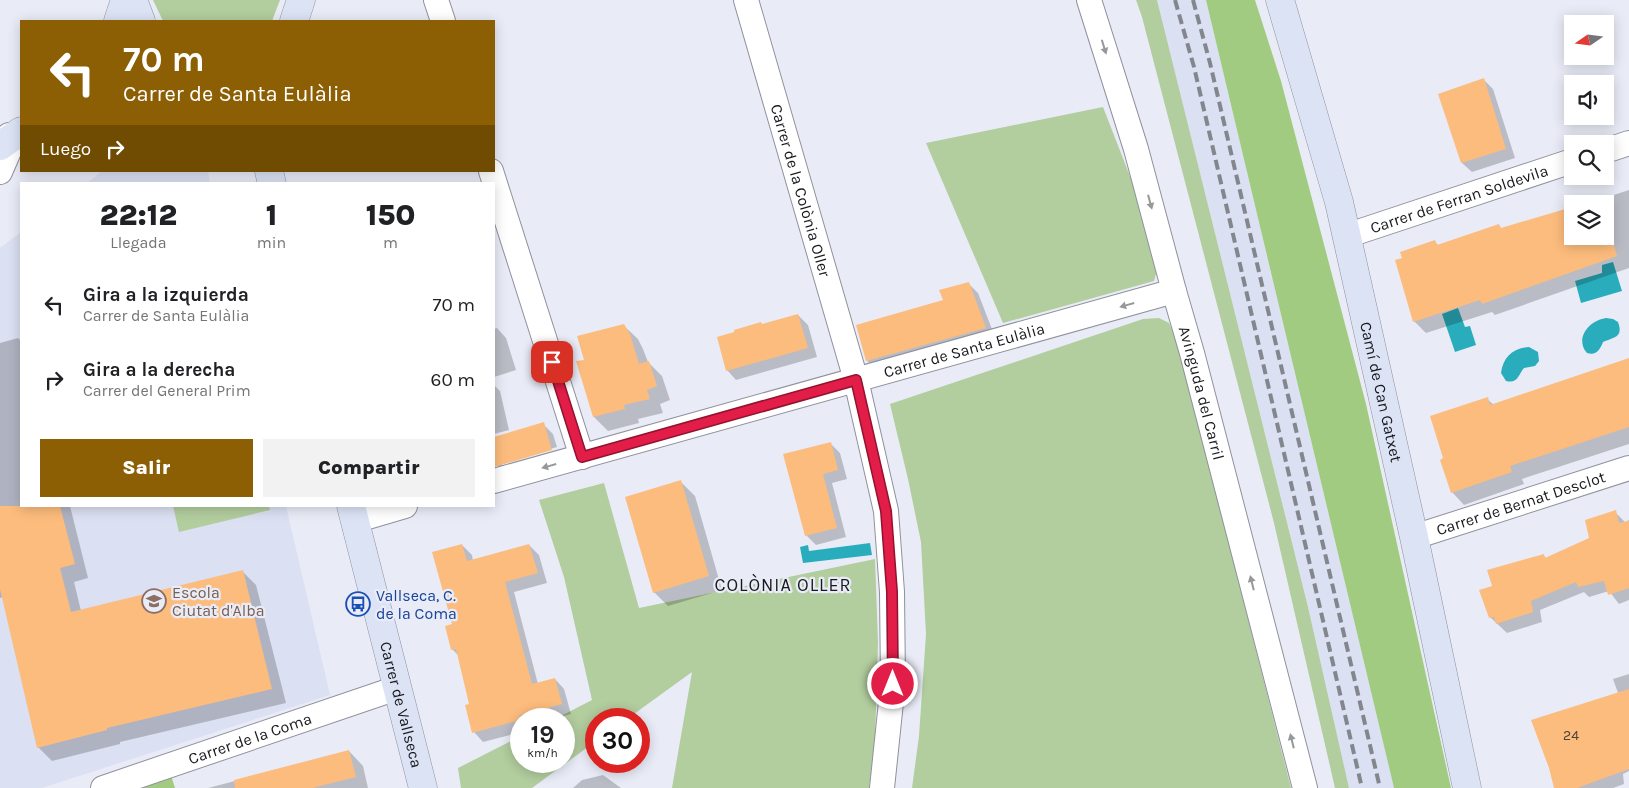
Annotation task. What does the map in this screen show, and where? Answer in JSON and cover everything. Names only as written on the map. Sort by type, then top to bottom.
[{"type":"street","points":[[118,20],[125,0]]},
{"type":"street","points":[[133,0],[141,20]]},
{"type":"street","points":[[294,20],[301,0]]},
{"type":"street","points":[[436,0],[443,20]]},
{"type":"street","name":"Carrer de la Colònia Oller","points":[[746,0],[856,380],[886,511],[892,592],[893,684],[882,788]]},
{"type":"street","name":"Avinguda del Carril","points":[[1089,0],[1136,149],[1199,380],[1305,788]]},
{"type":"street","name":"Camí de Can Gatxet","points":[[1280,0],[1339,202],[1414,537],[1467,788]]},
{"type":"street","points":[[0,172],[9,137]]},
{"type":"street","points":[[1614,148],[1629,143]]},
{"type":"street","name":"Carrer de Ferran Soldevila","points":[[1346,236],[1564,165]]},
{"type":"street","points":[[495,184],[582,457]]},
{"type":"street","name":"Carrer de Santa Eulàlia","points":[[495,482],[1174,291]]},
{"type":"street","name":"Carrer de Bernat Desclot","points":[[1414,537],[1629,468]]},
{"type":"street","points":[[352,513],[397,507]]},
{"type":"street","name":"Carrer de Vallseca","points":[[352,513],[423,788]]},
{"type":"street","name":"Carrer de la Coma","points":[[103,788],[397,688]]},
{"type":"shaded area","points":[[1157,0],[1206,0],[1394,788],[1349,788],[1308,607]]},
{"type":"shaded area","points":[[101,172],[208,172],[210,182],[88,182]]},
{"type":"shaded area","name":"Escola Ciutat d'Alba","points":[[20,233],[20,507],[286,507],[330,695],[42,788],[0,788],[0,248]]},
{"type":"green space","points":[[153,0],[280,0],[272,20],[163,20]]},
{"type":"green space","points":[[1136,0],[1157,0],[1308,607],[1349,788],[1335,788],[1274,523]]},
{"type":"green space","points":[[1206,0],[1255,0],[1281,81],[1366,404],[1451,788],[1394,788]]},
{"type":"green space","points":[[1103,107],[1161,256],[1154,281],[1003,323],[926,143]]},
{"type":"green space","points":[[1159,318],[1169,323],[1178,344],[1291,788],[912,788],[919,736],[926,634],[921,542],[890,404],[1143,319]]},
{"type":"green space","points":[[604,483],[639,608],[875,559],[878,642],[875,741],[869,788],[672,788],[692,672],[642,708],[585,708],[585,749],[575,756],[575,709],[592,700],[564,577],[539,500]]},
{"type":"green space","points":[[173,507],[269,507],[270,510],[179,532]]},
{"type":"green space","points":[[510,742],[510,773],[552,773],[532,788],[461,788],[458,768]]},
{"type":"green space","points":[[170,772],[175,788],[134,788]]},
{"type":"water","points":[[1613,262],[1622,291],[1581,303],[1575,281],[1602,273],[1602,265]]},
{"type":"water","points":[[1458,308],[1465,327],[1470,326],[1476,345],[1455,352],[1442,314]]},
{"type":"water","points":[[1606,318],[1618,322],[1619,334],[1603,342],[1595,353],[1587,353],[1583,347],[1583,336],[1594,322]]},
{"type":"water","points":[[1529,347],[1538,352],[1539,361],[1535,366],[1524,368],[1515,380],[1506,381],[1501,373],[1504,362],[1514,351]]},
{"type":"water","points":[[870,543],[872,555],[803,563],[800,547],[808,545],[809,551]]},
{"type":"building","points":[[1484,78],[1506,149],[1461,163],[1438,94]]},
{"type":"building","points":[[1564,209],[1564,245],[1614,245],[1617,256],[1482,304],[1480,300],[1413,322],[1395,260],[1402,258],[1400,252],[1435,240],[1437,245],[1499,224],[1501,228]]},
{"type":"building","points":[[969,282],[986,328],[866,361],[856,325],[943,300],[939,290]]},
{"type":"building","points":[[798,314],[808,348],[726,371],[717,337],[761,322],[762,324]]},
{"type":"building","points":[[624,324],[630,334],[639,364],[649,361],[657,386],[647,390],[650,399],[624,405],[625,409],[593,417],[576,361],[584,360],[577,336]]},
{"type":"building","points":[[1629,358],[1629,427],[1510,466],[1512,472],[1451,493],[1440,460],[1443,458],[1430,416],[1488,397],[1490,405]]},
{"type":"building","points":[[544,422],[552,450],[495,467],[495,437]]},
{"type":"building","points":[[831,442],[838,470],[823,474],[837,528],[805,536],[783,454]]},
{"type":"building","points":[[681,480],[709,576],[653,593],[625,497]]},
{"type":"building","points":[[0,506],[60,507],[75,564],[60,568],[71,612],[243,570],[272,689],[107,728],[107,730],[37,748],[0,589]]},
{"type":"building","points":[[1616,510],[1619,523],[1629,521],[1629,588],[1608,595],[1604,581],[1578,587],[1576,582],[1531,601],[1533,612],[1496,624],[1494,617],[1489,618],[1479,590],[1492,586],[1487,570],[1544,554],[1545,558],[1589,538],[1585,520]]},
{"type":"building","points":[[462,544],[467,561],[529,544],[538,573],[505,582],[532,684],[555,678],[562,704],[548,708],[510,708],[510,723],[472,733],[465,705],[469,704],[456,649],[451,650],[445,626],[452,624],[432,552]]},
{"type":"building","points":[[1629,689],[1629,769],[1577,788],[1554,788],[1549,768],[1531,720]]},
{"type":"building","points":[[349,750],[356,777],[312,788],[235,788],[234,780]]},
{"type":"railway","points":[[1175,0],[1194,67],[1362,788]]},
{"type":"railway","points":[[1193,0],[1210,63],[1380,788]]},
{"type":"place","name":"Escola Ciutat d'Alba","points":[[154,601]]},
{"type":"place","name":"Vallseca, C. de la Coma","points":[[358,604]]},
{"type":"district","name":"COLÒNIA OLLER","points":[[783,585]]},
{"type":"route","points":[[552,362],[582,457],[856,380],[886,511],[892,592],[893,684]]}]
